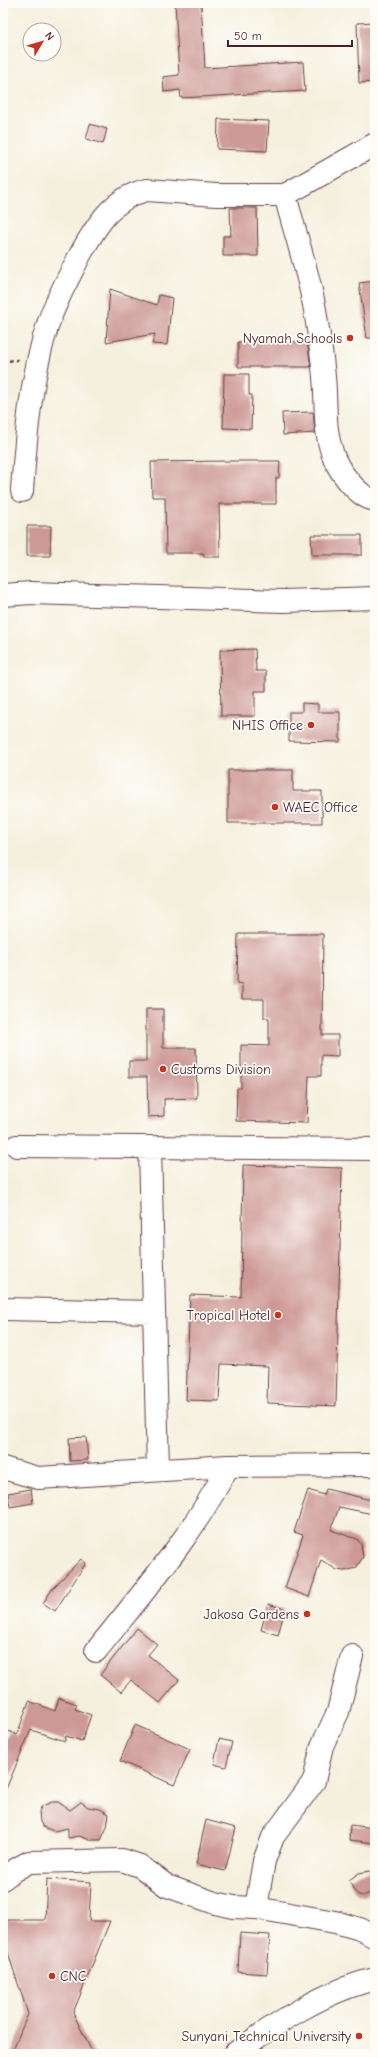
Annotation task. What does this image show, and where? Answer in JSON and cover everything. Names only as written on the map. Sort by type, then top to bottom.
[{"type":"street","points":[[22,491],[27,425],[39,359],[49,321],[62,290],[102,218],[124,199],[136,192],[147,190],[216,195],[285,195],[375,144]]},
{"type":"street","points":[[285,195],[314,309],[325,391],[326,431],[332,453],[342,470],[355,487],[368,499],[375,500]]},
{"type":"street","points":[[3,594],[30,593],[283,601],[375,598]]},
{"type":"street","points":[[17,1146],[375,1149]]},
{"type":"street","points":[[150,1147],[158,1470]]},
{"type":"street","points":[[3,1309],[154,1312]]},
{"type":"street","points":[[3,1468],[38,1478],[228,1466],[375,1465]]},
{"type":"street","points":[[96,1651],[181,1544],[213,1496],[228,1466]]},
{"type":"street","points":[[256,1908],[264,1861],[273,1837],[314,1781],[322,1746],[338,1712],[352,1656]]},
{"type":"street","points":[[3,1880],[13,1871],[29,1862],[122,1860],[140,1866],[167,1886],[215,1904],[256,1908],[335,1922],[360,1929],[375,1937]]},
{"type":"street","points":[[234,2054],[304,2007],[354,1984],[375,1979]]},
{"type":"building","points":[[175,3],[201,3],[205,68],[303,62],[305,91],[181,98],[180,90],[164,92],[163,77],[179,75]]},
{"type":"building","points":[[375,22],[375,82],[359,83],[357,23]]},
{"type":"building","points":[[218,119],[269,121],[267,151],[217,149]]},
{"type":"building","points":[[90,124],[107,129],[103,144],[86,139]]},
{"type":"building","points":[[230,208],[257,208],[258,256],[223,256],[223,236],[231,236]]},
{"type":"building","points":[[375,281],[375,338],[367,338],[359,283]]},
{"type":"building","points":[[110,289],[157,305],[159,295],[172,298],[167,345],[152,344],[155,334],[106,342]]},
{"type":"building","points":[[238,342],[307,342],[311,367],[238,367]]},
{"type":"building","points":[[224,374],[249,374],[249,395],[252,395],[251,429],[223,428]]},
{"type":"building","points":[[313,412],[315,433],[283,435],[282,413]]},
{"type":"building","points":[[280,461],[279,478],[276,478],[276,504],[219,504],[220,557],[204,557],[203,553],[166,553],[165,497],[152,497],[151,462]]},
{"type":"building","points":[[27,526],[51,526],[50,556],[27,556]]},
{"type":"building","points":[[311,535],[362,535],[362,555],[312,555]]},
{"type":"building","points":[[255,649],[256,671],[266,671],[266,691],[255,691],[255,716],[221,716],[220,650]]},
{"type":"building","points":[[302,703],[318,704],[318,712],[340,712],[340,742],[289,741],[289,712],[302,712]]},
{"type":"building","name":"WAEC Office","points":[[228,770],[293,770],[293,791],[322,791],[322,823],[228,823]]},
{"type":"building","points":[[238,934],[323,934],[322,1035],[338,1035],[338,1056],[321,1055],[321,1076],[309,1076],[307,1123],[236,1121],[237,1088],[241,1088],[241,1045],[269,1046],[269,1018],[264,1018],[264,999],[242,999],[242,983],[237,984]]},
{"type":"building","name":"Customs Division","points":[[146,1009],[163,1009],[163,1048],[196,1048],[197,1098],[164,1099],[164,1116],[148,1117],[147,1077],[129,1077],[129,1061],[146,1061]]},
{"type":"building","points":[[243,1165],[342,1168],[336,1406],[267,1403],[268,1366],[221,1364],[219,1401],[186,1400],[190,1295],[241,1297]]},
{"type":"building","points":[[86,1437],[88,1460],[70,1461],[69,1438]]},
{"type":"building","points":[[31,1489],[33,1503],[10,1507],[8,1493]]},
{"type":"building","points":[[326,1489],[375,1502],[373,1514],[339,1507],[331,1530],[357,1539],[361,1544],[363,1557],[356,1568],[344,1571],[337,1570],[321,1560],[309,1597],[285,1588],[303,1535],[294,1532],[308,1490],[324,1495]]},
{"type":"building","points":[[81,1559],[86,1563],[55,1611],[43,1603],[53,1588]]},
{"type":"building","points":[[268,1604],[285,1609],[278,1635],[261,1630]]},
{"type":"building","points":[[137,1628],[157,1644],[148,1655],[179,1680],[160,1703],[131,1680],[121,1692],[100,1675]]},
{"type":"building","points":[[59,1698],[77,1704],[75,1709],[91,1715],[82,1741],[66,1736],[65,1741],[31,1730],[3,1796],[3,1745],[9,1731],[17,1735],[29,1701],[55,1711]]},
{"type":"building","points":[[135,1725],[190,1749],[174,1785],[120,1761]]},
{"type":"building","points":[[219,1739],[232,1742],[226,1767],[214,1764]]},
{"type":"building","points":[[52,1802],[58,1802],[70,1810],[81,1802],[88,1807],[100,1809],[109,1814],[107,1827],[101,1840],[90,1840],[79,1836],[68,1838],[68,1828],[54,1831],[43,1827],[40,1822],[39,1811],[42,1806]]},
{"type":"building","points":[[206,1820],[236,1828],[225,1871],[196,1864]]},
{"type":"building","points":[[350,1825],[375,1828],[375,1843],[349,1840]]},
{"type":"building","points":[[370,1871],[375,1880],[373,1891],[364,1896],[359,1895],[354,1891],[349,1880],[359,1873]]},
{"type":"building","name":"CNC","points":[[47,1879],[91,1882],[89,1921],[110,1921],[73,2013],[93,2054],[11,2054],[28,2014],[3,1938],[3,1920],[45,1920]]},
{"type":"building","points":[[240,1933],[270,1935],[267,1974],[238,1972]]},
{"type":"place","name":"Nyamah Schools","points":[[350,338]]},
{"type":"place","name":"NHIS Office","points":[[311,725]]},
{"type":"place","name":"WAEC Office","points":[[275,807]]},
{"type":"place","name":"Customs Division","points":[[163,1069]]},
{"type":"place","name":"Tropical Hotel","points":[[278,1315]]},
{"type":"place","name":"Jakosa Gardens","points":[[307,1614]]},
{"type":"place","name":"CNC","points":[[52,1976]]},
{"type":"place","name":"Sunyani Technical University","points":[[359,2036]]}]
